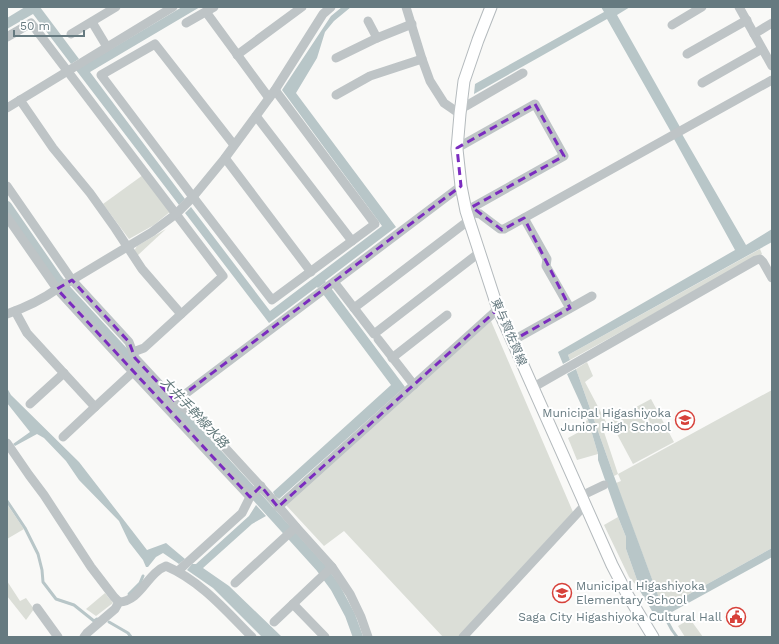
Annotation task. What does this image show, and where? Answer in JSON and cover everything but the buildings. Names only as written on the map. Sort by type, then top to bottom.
[{"type":"main road","name":"東与賀佐賀線","points":[[491,7],[464,81],[460,110],[457,148],[461,186],[469,222],[498,309],[532,388],[612,565],[627,594],[653,637]]},
{"type":"street","points":[[71,34],[116,7]]},
{"type":"street","points":[[7,108],[173,7]]},
{"type":"street","points":[[237,55],[302,7]]},
{"type":"street","points":[[95,407],[27,333],[11,313],[49,295],[152,232],[176,214],[193,197],[225,158],[275,90],[321,11],[331,7]]},
{"type":"street","points":[[406,7],[430,82],[444,103],[460,110],[523,73]]},
{"type":"street","points":[[672,25],[702,7]]},
{"type":"street","points":[[739,7],[772,66]]},
{"type":"street","points":[[186,23],[210,9],[237,55],[269,98]]},
{"type":"street","points":[[687,54],[746,20]]},
{"type":"street","points":[[368,21],[377,38]]},
{"type":"street","points":[[92,22],[107,47]]},
{"type":"street","points":[[7,37],[31,23],[223,276],[144,348],[133,352]]},
{"type":"street","points":[[754,34],[772,23]]},
{"type":"street","points":[[336,58],[377,38],[412,24]]},
{"type":"street","points":[[234,145],[155,44],[101,75],[272,300],[375,224],[275,90]]},
{"type":"street","points":[[702,83],[762,49]]},
{"type":"street","points":[[336,95],[370,76],[422,59]]},
{"type":"street","points":[[466,210],[480,214],[500,229],[504,229],[772,80]]},
{"type":"street","points":[[20,100],[53,148],[103,210],[142,269],[181,314]]},
{"type":"street","points":[[457,148],[535,104],[564,156],[466,210]]},
{"type":"street","points":[[256,116],[352,241]]},
{"type":"street","points":[[225,158],[311,272]]},
{"type":"street","points":[[7,186],[69,282],[129,342],[135,358],[175,402],[197,417],[255,491]]},
{"type":"street","points":[[167,408],[461,186]]},
{"type":"street","points":[[7,217],[57,289],[133,372],[167,408],[255,491],[278,507],[291,531],[350,594],[361,617],[368,637]]},
{"type":"street","points":[[524,218],[547,259],[546,266],[570,308]]},
{"type":"street","points":[[354,308],[464,224],[469,222]]},
{"type":"street","points":[[334,282],[374,334],[475,256],[480,254]]},
{"type":"street","points":[[532,388],[756,260],[760,259],[763,262],[772,278]]},
{"type":"street","points":[[512,341],[592,296]]},
{"type":"street","points":[[278,507],[498,309]]},
{"type":"street","points":[[392,358],[447,315]]},
{"type":"street","points":[[378,339],[414,385]]},
{"type":"street","points":[[63,437],[133,372]]},
{"type":"street","points":[[30,404],[64,373]]},
{"type":"street","points":[[7,443],[44,495],[91,567],[119,602]]},
{"type":"street","points":[[463,637],[583,500],[604,485]]},
{"type":"street","points":[[178,571],[242,512],[255,491]]},
{"type":"street","points":[[235,583],[291,531]]},
{"type":"street","points":[[84,637],[115,609],[119,602],[130,600],[152,576],[161,568],[166,566],[178,571],[206,591],[252,637]]},
{"type":"street","points":[[274,622],[327,571]]},
{"type":"street","points":[[293,604],[325,637]]},
{"type":"street","points":[[37,608],[58,637]]},
{"type":"highlighted area","points":[[535,104],[564,156],[472,207],[502,230],[524,218],[570,308],[512,341],[498,309],[278,507],[261,486],[250,497],[57,289],[72,280],[129,342],[135,358],[175,401],[461,186],[457,148]]},
{"type":"shaded area","points":[[25,7],[40,7],[79,59],[71,64],[33,14],[7,29],[7,18]]},
{"type":"shaded area","points":[[182,7],[200,7],[90,72],[185,199],[179,205],[76,70]]},
{"type":"shaded area","points":[[342,7],[351,7],[334,21],[325,32],[317,58],[296,93],[396,227],[325,281],[326,282],[269,323],[185,213],[191,207],[270,311],[382,226],[282,90],[331,16]]},
{"type":"shaded area","points":[[601,7],[630,7],[617,15],[680,127],[671,132],[607,19],[474,94],[475,84],[604,12]]},
{"type":"shaded area","points":[[682,134],[746,245],[772,229],[772,242],[568,355],[570,360],[563,364],[558,352],[735,250],[674,139]]},
{"type":"shaded area","points":[[143,175],[171,211],[154,225],[129,239],[103,204]]},
{"type":"shaded area","points":[[166,229],[137,256],[134,251],[137,246]]},
{"type":"shaded area","points":[[760,249],[762,254],[570,360],[568,355]]},
{"type":"shaded area","points":[[331,288],[405,387],[279,499],[273,492],[391,385],[323,294]]},
{"type":"shaded area","points":[[491,321],[573,512],[458,637],[443,637],[344,531],[324,546],[285,504]]},
{"type":"shaded area","points":[[587,362],[593,376],[585,382],[606,422],[602,426],[618,474],[614,476],[576,369]]},
{"type":"shaded area","points":[[576,369],[662,606],[666,607],[772,548],[772,557],[670,613],[671,618],[662,623],[658,621],[637,586],[637,580],[626,549],[626,537],[598,460],[598,454],[588,420],[567,374]]},
{"type":"shaded area","points":[[7,388],[11,395],[79,462],[147,550],[166,543],[185,559],[179,564],[163,553],[156,557],[148,567],[146,567],[143,560],[129,542],[119,521],[79,480],[66,461],[44,438],[37,434],[15,446],[13,444],[30,432],[7,403]]},
{"type":"shaded area","points":[[772,390],[772,548],[666,607],[662,606],[616,483],[621,481],[618,474]]},
{"type":"shaded area","points":[[651,399],[674,442],[633,464],[610,421]]},
{"type":"shaded area","points":[[588,420],[598,454],[577,460],[568,438],[579,432],[583,428],[583,422]]},
{"type":"shaded area","points":[[7,504],[24,529],[7,539]]},
{"type":"shaded area","points":[[256,505],[266,516],[252,524],[203,568],[229,586],[282,637],[262,637],[213,588],[187,570],[192,564],[196,564],[249,516]]},
{"type":"shaded area","points":[[618,517],[626,537],[626,549],[637,580],[637,586],[629,577],[604,525]]},
{"type":"shaded area","points":[[7,581],[20,601],[26,598],[34,609],[26,620],[7,596]]},
{"type":"shaded area","points":[[105,593],[113,603],[96,616],[86,609]]},
{"type":"shaded area","points":[[690,619],[703,637],[685,637],[678,626]]},
{"type":"waterway","name":"大井手幹線水路","points":[[7,206],[58,280],[69,293],[321,568],[335,587],[350,615],[358,637]]},
{"type":"waterway","points":[[7,501],[25,528],[38,554],[43,582],[56,599],[74,605],[94,621],[97,619]]},
{"type":"waterway","points":[[129,594],[140,583],[143,576]]},
{"type":"waterway","points":[[665,617],[677,637]]},
{"type":"waterway","points":[[109,622],[128,633],[131,637]]},
{"type":"place","name":"Municipal Higashiyoka Junior High School","points":[[685,420]]},
{"type":"place","name":"Municipal Higashiyoka Elementary School","points":[[562,593]]},
{"type":"place","name":"Saga City Higashiyoka Cultural Hall","points":[[736,617]]}]
